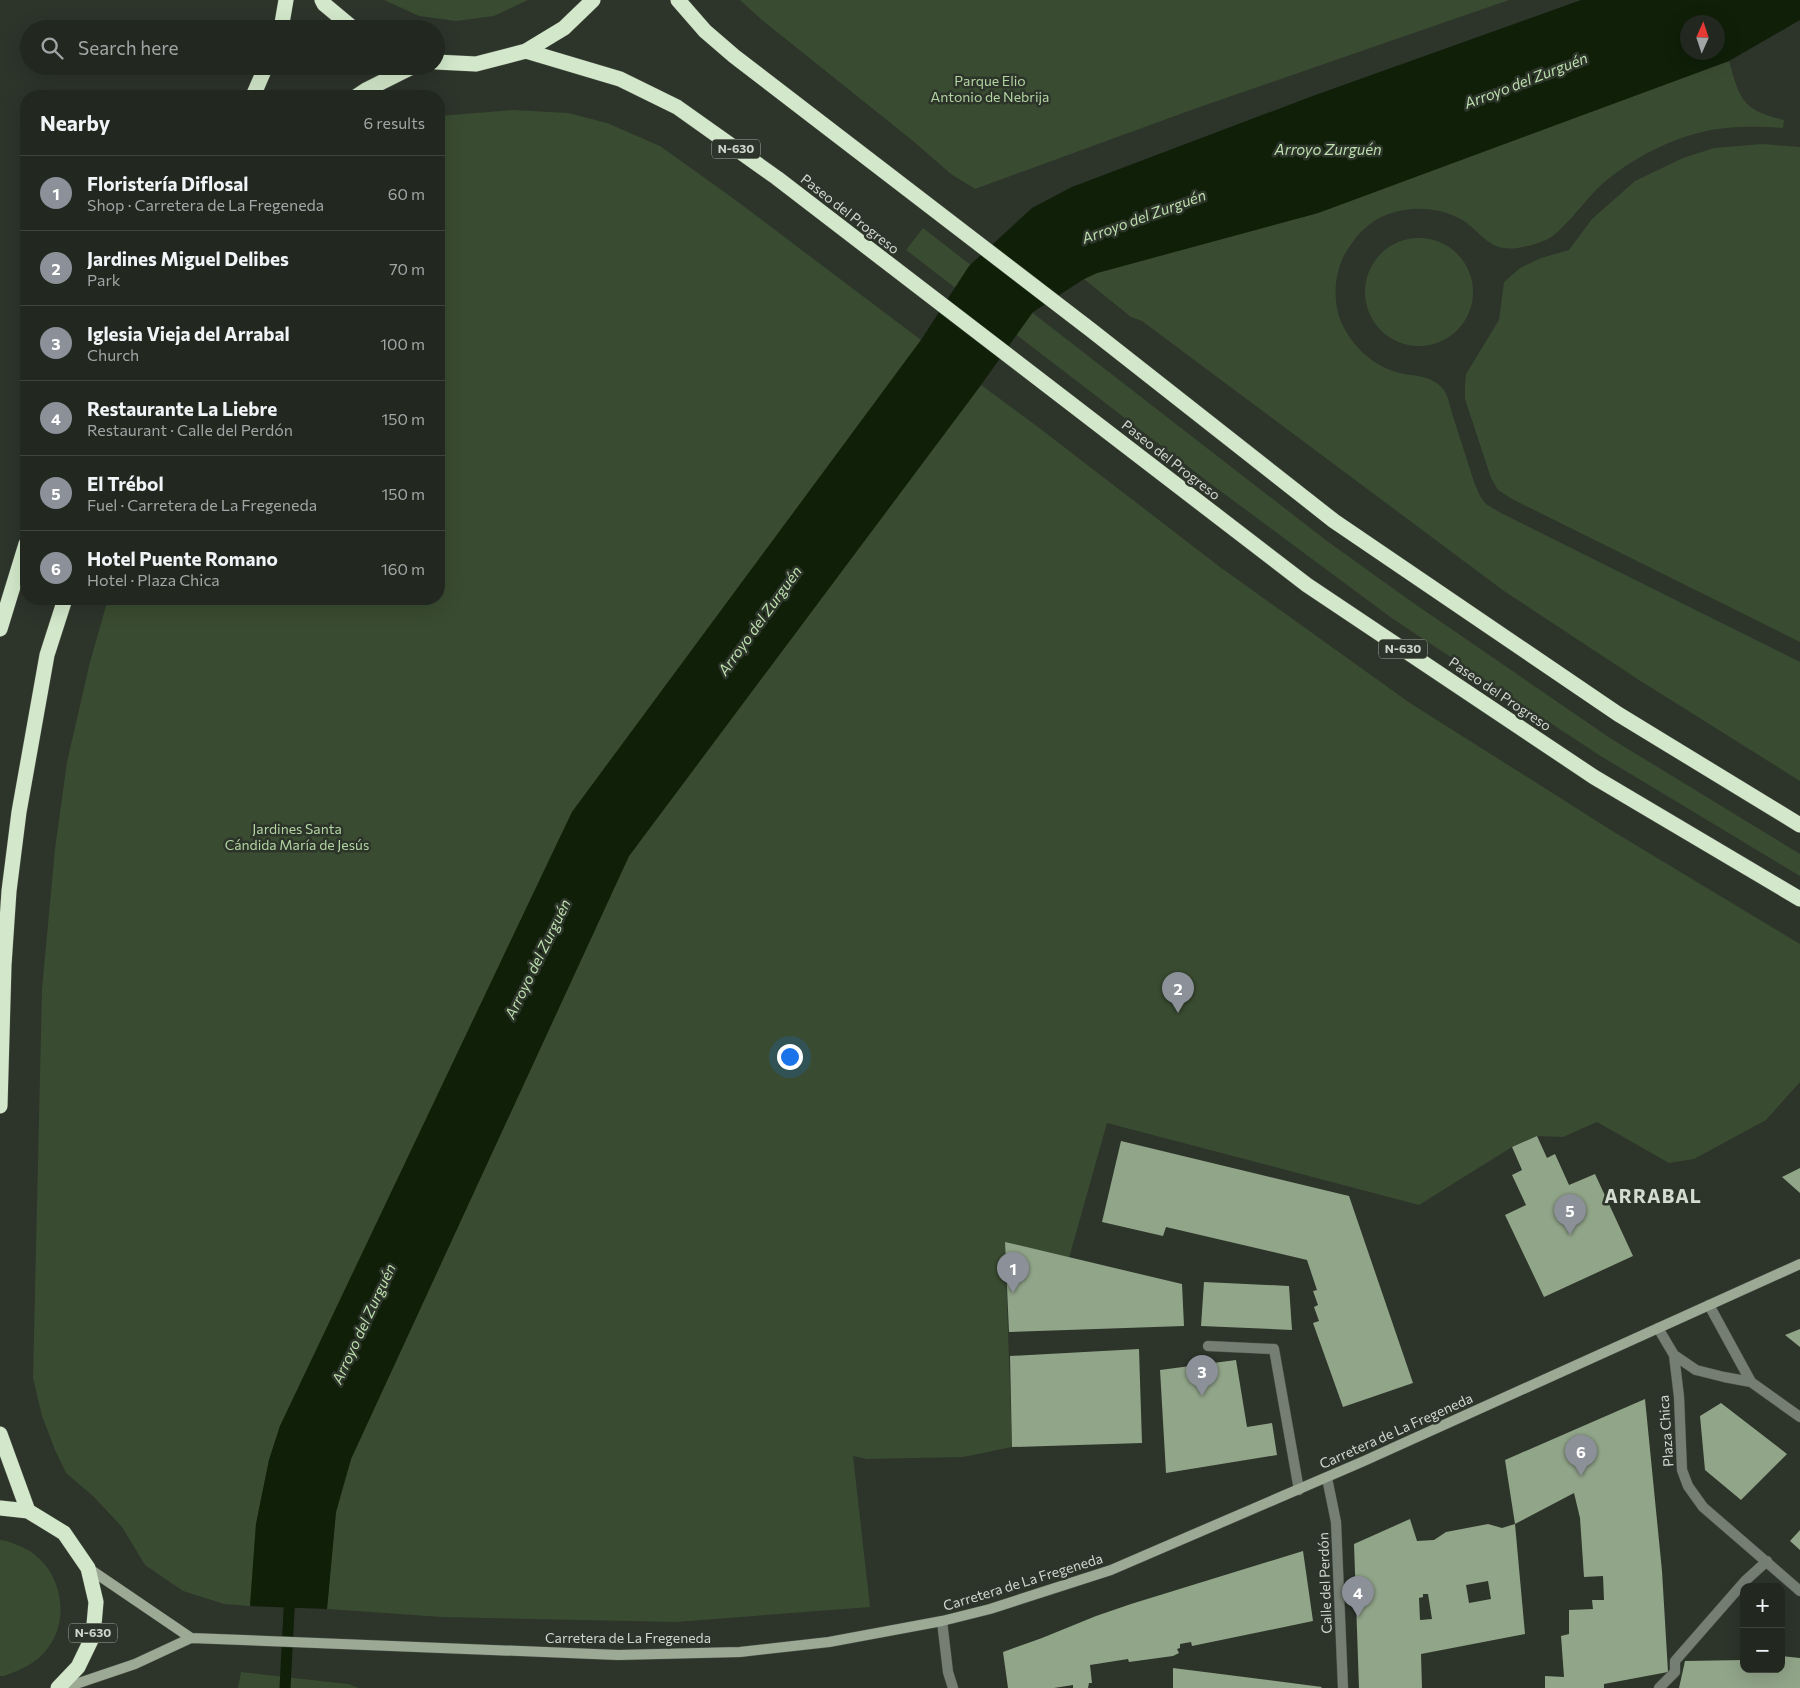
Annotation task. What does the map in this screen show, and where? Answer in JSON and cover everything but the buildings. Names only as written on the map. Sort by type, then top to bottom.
[{"type":"highway","points":[[283,20],[286,0]]},
{"type":"highway","points":[[322,0],[324,4],[343,20]]},
{"type":"highway","points":[[445,62],[476,64],[526,51],[564,28],[594,0]]},
{"type":"highway","points":[[678,0],[705,31],[734,56],[1091,330],[1334,521],[1618,714],[1800,825]]},
{"type":"highway","name":"Paseo del Progreso","points":[[526,51],[620,79],[677,107],[777,178],[1307,585],[1594,777],[1800,899]]},
{"type":"highway","points":[[256,90],[262,75]]},
{"type":"highway","points":[[366,90],[396,75]]},
{"type":"highway","points":[[0,629],[20,564]]},
{"type":"highway","points":[[0,1106],[4,966],[9,891],[18,812],[47,655],[63,605]]},
{"type":"highway","points":[[0,1434],[28,1511]]},
{"type":"highway","name":"N-630","points":[[0,1508],[28,1511],[64,1533],[88,1568],[96,1602],[93,1636],[78,1667],[58,1688]]},
{"type":"main road","name":"Carretera de La Fregeneda","points":[[64,1688],[135,1664],[192,1638],[618,1655],[740,1652],[829,1642],[942,1621],[990,1609],[1111,1570],[1327,1478],[1800,1264]]},
{"type":"main road","points":[[88,1568],[192,1638]]},
{"type":"street","points":[[1709,1305],[1751,1382]]},
{"type":"street","name":"Plaza Chica","points":[[1658,1328],[1674,1355],[1679,1397],[1682,1470],[1688,1486],[1704,1507],[1800,1591]]},
{"type":"street","points":[[1208,1346],[1274,1349],[1299,1490]]},
{"type":"street","points":[[1674,1355],[1696,1370],[1751,1382],[1800,1417]]},
{"type":"street","name":"Calle del Perdón","points":[[1327,1478],[1336,1522],[1343,1688]]},
{"type":"street","points":[[1659,1688],[1676,1672],[1675,1661],[1745,1581],[1767,1561]]},
{"type":"street","points":[[942,1621],[948,1672],[953,1688]]},
{"type":"green space","points":[[384,0],[528,0],[494,16],[456,21],[419,16]]},
{"type":"green space","name":"Parque Elio Antonio de Nebrija","points":[[740,0],[1509,0],[1194,109],[975,189],[951,174]]},
{"type":"green space","points":[[1729,61],[1736,85],[1745,101],[1759,112],[1784,120],[1783,128],[1747,127],[1711,130],[1666,144],[1624,167],[1612,176],[1552,236],[1525,247],[1498,247],[1487,241],[1464,221],[1439,211],[1412,209],[1385,215],[1361,232],[1344,256],[1336,283],[1336,302],[1344,328],[1354,343],[1368,357],[1393,371],[1432,380],[1444,390],[1474,482],[1486,504],[1800,662],[1800,781],[1639,680],[1504,591],[1142,321],[1131,317],[1084,279],[1097,273],[1318,213]]},
{"type":"green space","name":"Jardines Santa Cándida María de Jesús","points":[[513,110],[568,113],[607,123],[660,146],[734,199],[921,340],[572,812],[280,1426],[269,1460],[256,1524],[250,1606],[224,1604],[183,1591],[145,1565],[122,1527],[93,1496],[66,1473],[42,1416],[33,1378],[42,989],[55,849],[67,762],[90,662],[106,605],[445,605],[445,116]]},
{"type":"green space","points":[[1763,144],[1800,147],[1800,642],[1512,499],[1498,490],[1491,478],[1465,399],[1466,374],[1499,320],[1504,282],[1520,268],[1541,258],[1569,250],[1592,219],[1635,181],[1683,158],[1714,148]]},
{"type":"green space","points":[[923,228],[1327,541],[1412,602],[1610,738],[1800,854],[1800,876],[1599,755],[1393,619],[1207,481],[906,250]]},
{"type":"green space","points":[[1419,238],[1440,242],[1457,254],[1469,271],[1473,292],[1469,313],[1457,330],[1440,342],[1419,346],[1398,342],[1381,330],[1369,313],[1365,292],[1369,271],[1381,254],[1398,242]]},
{"type":"green space","points":[[981,385],[1220,567],[1410,703],[1614,832],[1800,944],[1800,1082],[1766,1120],[1694,1159],[1669,1163],[1597,1122],[1563,1137],[1537,1136],[1512,1147],[1419,1205],[1107,1123],[1069,1258],[1005,1243],[1012,1447],[963,1457],[867,1459],[853,1456],[870,1607],[676,1622],[442,1617],[327,1609],[336,1512],[351,1459],[629,856]]},
{"type":"green space","points":[[0,1540],[22,1547],[35,1555],[45,1565],[53,1577],[61,1606],[60,1621],[56,1635],[48,1648],[34,1662],[4,1676],[0,1676]]},
{"type":"green space","points":[[241,1672],[348,1684],[359,1688],[238,1688]]},
{"type":"water","name":"Arroyo Zurguén","points":[[1581,0],[1800,0],[1800,20],[1729,61],[1318,213],[1097,273],[1084,279],[1033,312],[981,385],[629,856],[351,1459],[336,1512],[327,1609],[250,1606],[256,1524],[269,1460],[280,1426],[572,812],[921,340],[969,266],[1032,208],[1072,187],[1310,97]]},
{"type":"waterway","name":"Arroyo del Zurguén","points":[[285,1688],[290,1592]]},
{"type":"place","name":"Jardines Miguel Delibes","points":[[1178,1013]]},
{"type":"place","name":"El Trébol","points":[[1570,1235]]},
{"type":"place","name":"Floristería Diflosal","points":[[1013,1293]]},
{"type":"place","name":"Iglesia Vieja del Arrabal","points":[[1202,1396]]},
{"type":"place","name":"Hotel Puente Romano","points":[[1581,1476]]},
{"type":"place","name":"Restaurante La Liebre","points":[[1358,1617]]},
{"type":"district","name":"ARRABAL","points":[[1653,1196]]}]
